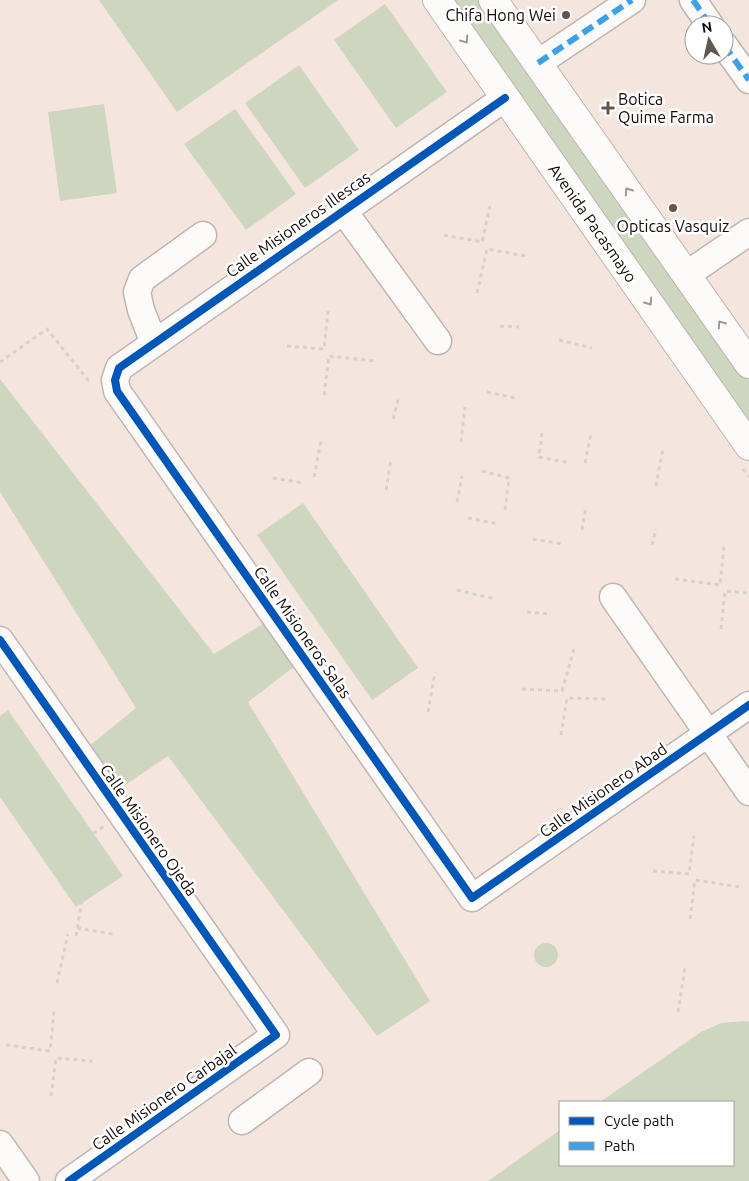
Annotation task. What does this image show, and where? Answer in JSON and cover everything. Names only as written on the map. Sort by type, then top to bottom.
[{"type":"main road","name":"Avenida Pacasmayo","points":[[437,0],[749,446]]},
{"type":"main road","points":[[493,0],[749,364]]},
{"type":"street","points":[[538,63],[632,0]]},
{"type":"street","points":[[693,0],[703,15]]},
{"type":"street","points":[[734,58],[749,80]]},
{"type":"street","name":"Calle Misioneros Illescas","points":[[115,380],[119,368],[505,98]]},
{"type":"street","points":[[343,210],[438,341]]},
{"type":"street","points":[[686,275],[749,232]]},
{"type":"street","points":[[154,343],[141,310],[137,292],[142,279],[203,235]]},
{"type":"street","name":"Calle Misioneros Salas","points":[[115,380],[117,391],[472,898]]},
{"type":"street","points":[[613,597],[749,792]]},
{"type":"street","name":"Calle Misionero Ojeda","points":[[0,640],[276,1035]]},
{"type":"street","name":"Calle Misionero Abad","points":[[472,898],[749,705]]},
{"type":"street","name":"Calle Misionero Carbajal","points":[[69,1181],[276,1035]]},
{"type":"street","points":[[242,1121],[309,1072]]},
{"type":"street","points":[[0,1144],[26,1181]]},
{"type":"path","points":[[444,235],[482,242],[490,206]]},
{"type":"path","points":[[477,292],[487,249],[526,256]]},
{"type":"path","points":[[287,346],[324,349],[328,311]]},
{"type":"path","points":[[500,326],[519,327]]},
{"type":"path","points":[[0,362],[47,329],[88,380],[115,380]]},
{"type":"path","points":[[559,340],[592,348]]},
{"type":"path","points":[[324,395],[329,356],[375,361]]},
{"type":"path","points":[[487,392],[516,398]]},
{"type":"path","points":[[394,419],[400,396]]},
{"type":"path","points":[[461,442],[465,407]]},
{"type":"path","points":[[542,432],[539,457],[570,464]]},
{"type":"path","points":[[585,462],[591,433]]},
{"type":"path","points":[[314,477],[321,441]]},
{"type":"path","points":[[656,486],[663,448]]},
{"type":"path","points":[[386,490],[391,459]]},
{"type":"path","points":[[482,472],[509,478],[504,510]]},
{"type":"path","points":[[457,502],[462,476]]},
{"type":"path","points":[[273,478],[304,483]]},
{"type":"path","points":[[582,530],[586,506]]},
{"type":"path","points":[[468,518],[499,524]]},
{"type":"path","points":[[652,545],[656,529]]},
{"type":"path","points":[[533,539],[562,544]]},
{"type":"path","points":[[675,579],[720,584],[724,546]]},
{"type":"path","points":[[457,590],[495,599]]},
{"type":"path","points":[[721,629],[725,591],[749,593]]},
{"type":"path","points":[[527,612],[550,614]]},
{"type":"path","points":[[522,689],[562,691],[574,649]]},
{"type":"path","points":[[428,712],[435,672]]},
{"type":"path","points":[[561,735],[568,698],[606,699]]},
{"type":"path","points":[[76,936],[93,834]]},
{"type":"path","points":[[653,871],[689,874],[694,836]]},
{"type":"path","points":[[690,919],[695,880],[740,888]]},
{"type":"path","points":[[77,928],[113,934]]},
{"type":"path","points":[[57,983],[68,934]]},
{"type":"path","points":[[678,1012],[685,968]]},
{"type":"path","points":[[6,1045],[50,1051],[54,1012]]},
{"type":"path","points":[[51,1096],[56,1058],[92,1061]]},
{"type":"green space","points":[[99,0],[338,0],[177,112]]},
{"type":"green space","points":[[438,0],[493,0],[749,365],[749,446]]},
{"type":"green space","points":[[385,4],[447,92],[396,128],[334,40]]},
{"type":"green space","points":[[299,65],[359,150],[305,188],[245,103]]},
{"type":"green space","points":[[104,104],[117,193],[60,201],[48,112]]},
{"type":"green space","points":[[235,109],[296,194],[246,230],[184,144]]},
{"type":"green space","points":[[0,379],[214,654],[264,623],[295,666],[248,702],[430,1001],[377,1036],[168,756],[118,790],[89,746],[136,708],[0,492]]},
{"type":"green space","points":[[303,503],[418,668],[372,700],[257,535]]},
{"type":"green space","points":[[8,710],[123,876],[76,907],[0,797],[0,716]]},
{"type":"green space","points":[[546,943],[555,946],[558,955],[555,964],[546,967],[537,964],[534,955],[537,946]]},
{"type":"green space","points":[[749,1022],[749,1181],[488,1181],[559,1131],[559,1166],[734,1166],[734,1101],[601,1101],[701,1032],[721,1023]]},
{"type":"marked path","points":[[538,63],[632,0]]},
{"type":"marked path","points":[[693,0],[703,15]]},
{"type":"marked path","points":[[734,59],[749,80]]},
{"type":"cycle path","points":[[505,98],[119,368],[115,380],[117,391],[472,898],[749,705]]},
{"type":"cycle path","points":[[0,640],[276,1035],[69,1181]]},
{"type":"place","name":"Chifa Hong Wei","points":[[566,15]]},
{"type":"place","name":"Botica Quime Farma","points":[[608,108]]},
{"type":"place","name":"Opticas Vasquiz","points":[[673,208]]}]
